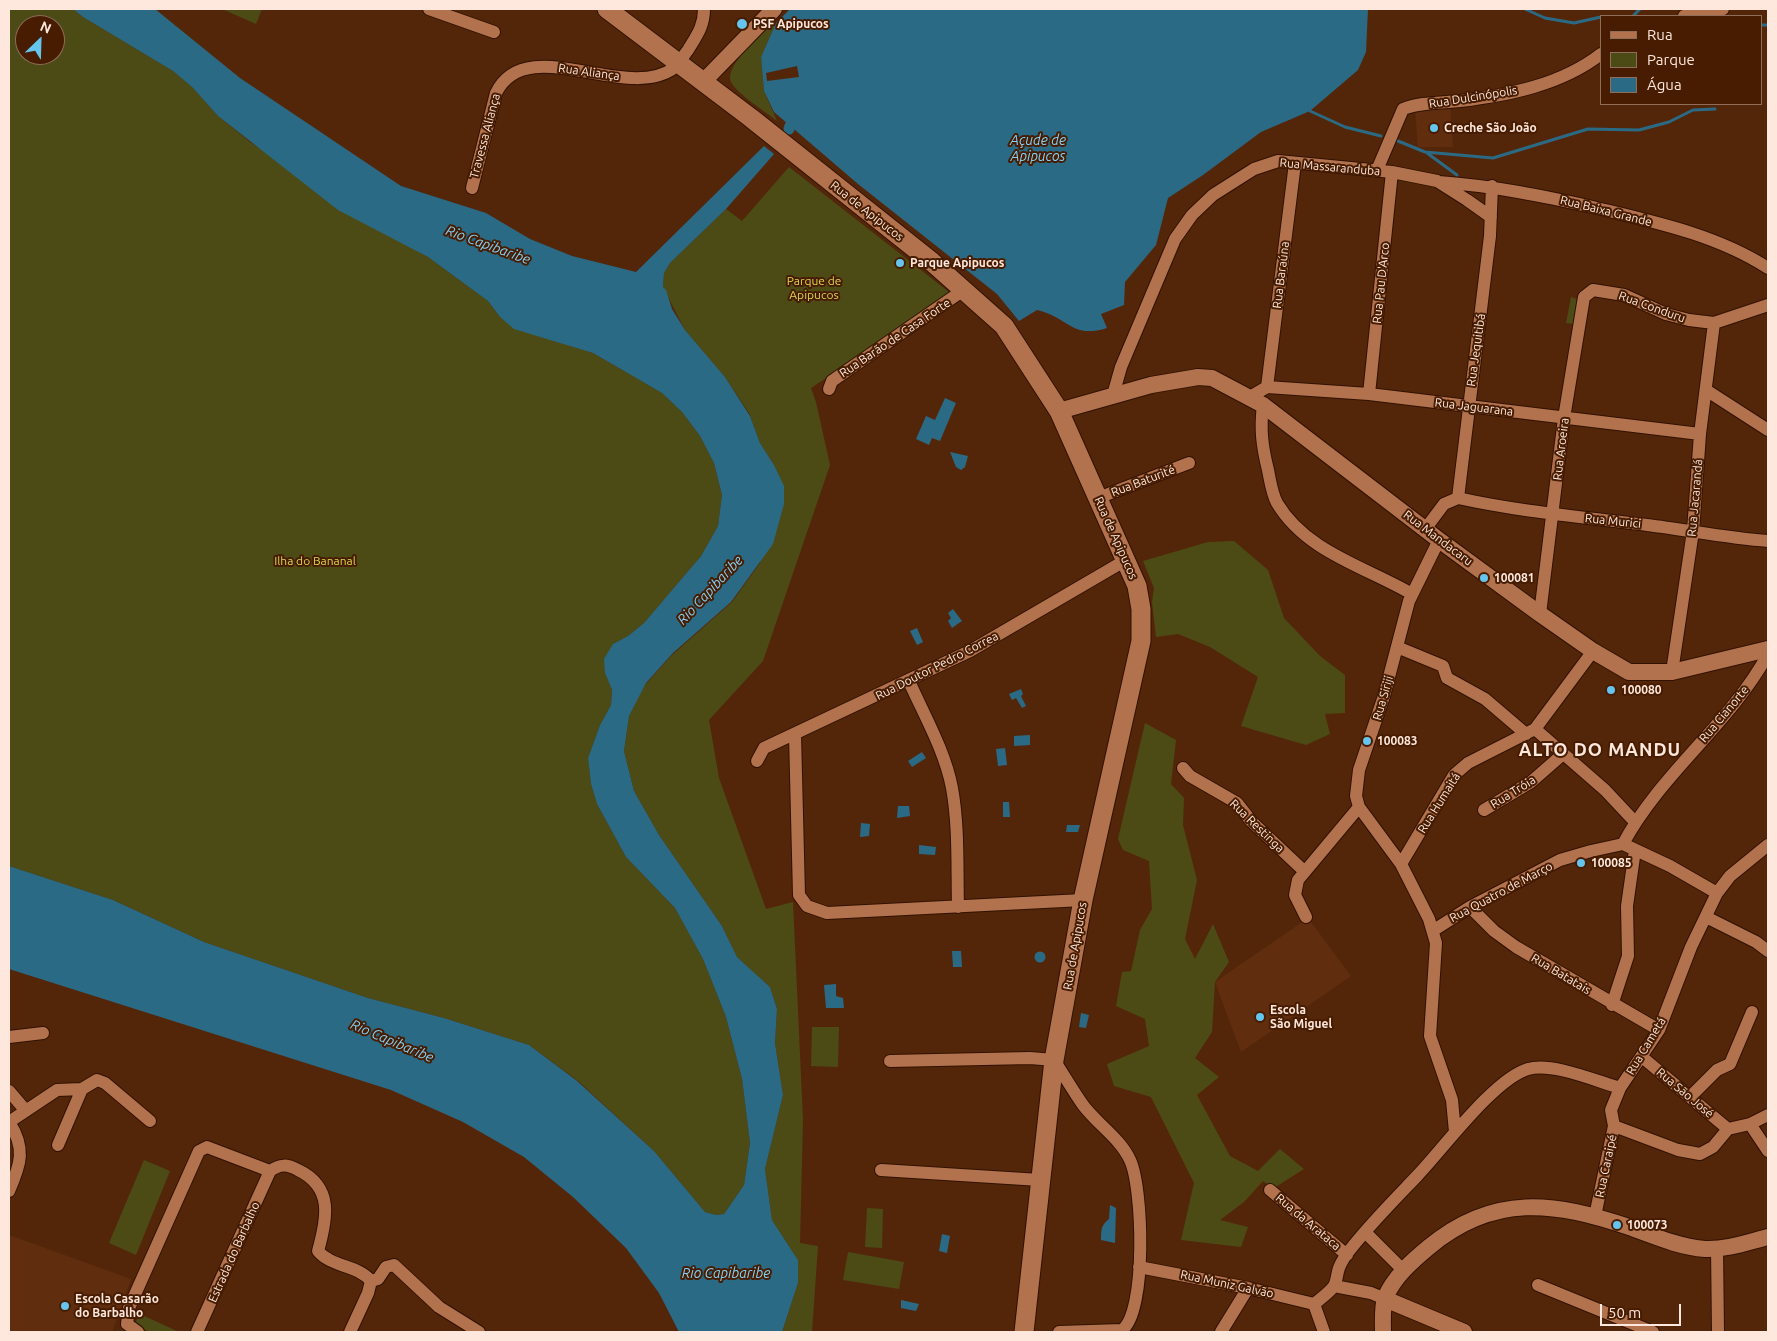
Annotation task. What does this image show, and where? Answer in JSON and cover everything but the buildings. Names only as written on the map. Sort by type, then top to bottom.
[{"type":"main road","name":"Rua de Apipucos","points":[[607,9],[751,118],[965,290],[1004,326],[1059,411],[1136,586],[1141,609],[1141,641],[1083,900],[1054,1060],[1024,1332]]},
{"type":"street","points":[[429,9],[494,32]]},
{"type":"street","points":[[678,63],[703,26],[704,9]]},
{"type":"street","points":[[703,82],[774,9]]},
{"type":"street","points":[[1690,15],[1720,10]]},
{"type":"street","name":"Rua Dulcinópolis","points":[[1378,170],[1403,109],[1476,99],[1532,88],[1586,65],[1600,55]]},
{"type":"street","name":"Rua Aliança","points":[[500,84],[510,76],[534,67],[548,66],[641,78],[669,71],[678,63]]},
{"type":"street","name":"Travessa Aliança","points":[[472,188],[496,93],[500,84]]},
{"type":"street","name":"Rua Massaranduba","points":[[1113,394],[1121,367],[1175,239],[1192,215],[1213,195],[1254,169],[1278,161],[1378,170],[1437,181],[1491,218]]},
{"type":"street","name":"Rua Baraúna","points":[[1267,388],[1295,163]]},
{"type":"street","name":"Rua Pau D'Arco","points":[[1369,394],[1392,172]]},
{"type":"street","name":"Rua Baixa Grande","points":[[1437,181],[1492,186],[1637,218],[1735,248],[1768,268]]},
{"type":"street","name":"Rua Jequitibá","points":[[1458,498],[1491,218],[1492,186]]},
{"type":"street","name":"Rua Barão de Casa Forte","points":[[829,389],[832,381],[965,290]]},
{"type":"street","name":"Rua Conduru","points":[[1593,290],[1624,295],[1666,314],[1688,320],[1714,323],[1768,305]]},
{"type":"street","name":"Rua Aroeira","points":[[1540,614],[1564,418],[1581,306],[1584,297],[1593,290]]},
{"type":"street","name":"Rua Jacarandá","points":[[1672,672],[1693,532],[1700,434],[1714,323]]},
{"type":"street","name":"Rua Mandacaru","points":[[1113,394],[1151,385],[1205,376],[1232,386],[1256,401],[1540,614],[1592,651],[1628,672],[1672,672],[1768,649]]},
{"type":"street","points":[[1267,388],[1256,401],[1268,470],[1276,502],[1305,536],[1323,549],[1385,578],[1412,594]]},
{"type":"street","name":"Rua Jaguarana","points":[[1267,388],[1369,394],[1700,434]]},
{"type":"street","points":[[1706,390],[1768,430]]},
{"type":"street","points":[[1059,411],[1113,394]]},
{"type":"street","name":"Rua Baturité","points":[[1098,498],[1188,463]]},
{"type":"street","points":[[1426,528],[1444,504],[1458,498]]},
{"type":"street","name":"Rua Murici","points":[[1458,498],[1501,508],[1693,532],[1724,538],[1768,541]]},
{"type":"street","name":"Rua Siriji","points":[[1359,807],[1356,796],[1359,770],[1384,696],[1412,594],[1439,540]]},
{"type":"street","name":"Rua Doutor Pedro Correa","points":[[757,761],[764,748],[970,652],[1126,560]]},
{"type":"street","points":[[1397,647],[1443,666],[1448,678],[1485,699],[1563,754],[1605,790],[1635,822]]},
{"type":"street","name":"Rua Humaitá","points":[[1401,864],[1454,775],[1468,763],[1530,732],[1592,651]]},
{"type":"street","name":"Rua Cianorte","points":[[1612,1005],[1628,956],[1629,847],[1635,822],[1737,702],[1757,675],[1768,654]]},
{"type":"street","points":[[908,681],[943,758],[952,787],[956,823],[958,907]]},
{"type":"street","points":[[795,735],[799,895],[807,906],[827,913],[1083,900]]},
{"type":"street","name":"Rua Tróia","points":[[1484,810],[1531,782],[1563,754]]},
{"type":"street","name":"Rua Restinga","points":[[1183,768],[1190,776],[1237,803],[1251,821],[1304,871]]},
{"type":"street","points":[[1306,917],[1298,902],[1295,888],[1304,871],[1359,807],[1401,864],[1434,930],[1436,943],[1430,1036],[1452,1100],[1455,1132],[1365,1232],[1403,1270]]},
{"type":"street","name":"Rua Cametá","points":[[1455,1132],[1502,1086],[1528,1069],[1539,1067],[1620,1088],[1659,1030],[1691,947],[1717,893],[1730,876],[1768,845]]},
{"type":"street","points":[[1629,847],[1717,893]]},
{"type":"street","name":"Rua Quatro de Março","points":[[1434,930],[1470,907],[1560,860],[1591,851],[1629,847]]},
{"type":"street","name":"Rua Batatais","points":[[1470,907],[1494,931],[1516,947],[1612,1005],[1659,1030]]},
{"type":"street","points":[[1706,917],[1756,942],[1768,951]]},
{"type":"street","points":[[1690,1097],[1717,1070],[1730,1064],[1752,1012]]},
{"type":"street","points":[[9,1037],[43,1033]]},
{"type":"street","name":"Rua São José","points":[[1642,1057],[1728,1129]]},
{"type":"street","points":[[890,1062],[1030,1058],[1054,1060],[1084,1106],[1130,1159],[1137,1189],[1140,1214],[1139,1267],[1137,1292],[1126,1326],[1122,1330],[1059,1332]]},
{"type":"street","points":[[9,1191],[19,1166],[20,1154],[17,1134],[9,1122],[61,1089],[82,1089],[97,1080],[105,1083],[150,1121]]},
{"type":"street","name":"Rua Caraipé","points":[[1595,1216],[1614,1126],[1611,1110],[1620,1088]]},
{"type":"street","points":[[58,1145],[82,1089]]},
{"type":"street","points":[[9,1091],[26,1111]]},
{"type":"street","points":[[1614,1126],[1678,1150],[1700,1154],[1714,1147],[1728,1129],[1750,1124],[1768,1115]]},
{"type":"street","points":[[1750,1124],[1768,1151]]},
{"type":"street","points":[[138,1332],[128,1324],[128,1308],[199,1151],[207,1147],[270,1171],[278,1165],[286,1165],[315,1180],[326,1208],[326,1220],[318,1251],[325,1258],[364,1275],[371,1281]]},
{"type":"street","points":[[881,1170],[1040,1180]]},
{"type":"street","name":"Estrada do Barbalho","points":[[197,1332],[270,1171]]},
{"type":"street","name":"Rua da Arataca","points":[[1270,1190],[1347,1255],[1365,1232]]},
{"type":"street","points":[[1383,1332],[1385,1299],[1403,1270],[1435,1241],[1472,1220],[1501,1210],[1544,1207],[1575,1210],[1680,1245],[1717,1249],[1768,1237]]},
{"type":"street","points":[[1717,1249],[1718,1332]]},
{"type":"street","points":[[1324,1332],[1314,1304],[1334,1286],[1340,1266],[1347,1255]]},
{"type":"street","points":[[371,1281],[378,1279],[386,1267],[394,1265],[439,1307],[479,1332]]},
{"type":"street","name":"Rua Muniz Galvão","points":[[1139,1267],[1248,1288],[1314,1304]]},
{"type":"street","points":[[350,1332],[368,1293],[371,1281]]},
{"type":"street","points":[[1538,1285],[1645,1331]]},
{"type":"street","points":[[1334,1286],[1363,1291],[1464,1332]]},
{"type":"street","points":[[1221,1332],[1248,1288]]},
{"type":"shaded area","name":"Creche São João","points":[[1450,104],[1453,147],[1418,147],[1415,109]]},
{"type":"shaded area","name":"Escola São Miguel","points":[[1308,918],[1351,976],[1241,1052],[1215,982]]},
{"type":"shaded area","name":"Escola Casarão do Barbalho","points":[[9,1235],[131,1279],[112,1332],[9,1332]]},
{"type":"green space","name":"Ilha do Bananal","points":[[9,9],[73,9],[83,17],[173,71],[192,87],[218,116],[250,142],[400,241],[428,257],[488,301],[500,317],[514,328],[593,353],[662,393],[682,412],[700,436],[714,463],[722,495],[718,526],[701,556],[644,623],[628,636],[613,644],[605,673],[612,690],[611,705],[600,725],[588,758],[591,784],[597,804],[626,857],[675,908],[703,959],[726,1017],[742,1079],[750,1143],[744,1185],[724,1214],[716,1215],[705,1212],[654,1151],[577,1080],[529,1045],[444,1018],[368,998],[204,942],[113,900],[9,866]]},
{"type":"green space","points":[[222,9],[262,9],[256,24]]},
{"type":"green space","points":[[776,23],[761,57],[764,91],[777,121],[739,92],[731,82],[730,76],[737,60],[769,25]]},
{"type":"green space","name":"Parque de Apipucos","points":[[789,167],[949,292],[947,298],[811,388],[816,402],[830,465],[763,661],[709,720],[719,778],[766,909],[793,902],[803,1120],[800,1243],[818,1246],[812,1332],[782,1332],[798,1283],[798,1260],[772,1220],[765,1169],[783,1095],[775,1043],[777,1009],[770,987],[737,957],[722,926],[659,835],[634,791],[624,751],[629,716],[644,686],[671,656],[732,602],[760,563],[774,465],[760,443],[749,413],[725,377],[685,330],[663,287],[664,273],[670,263],[726,209],[742,221]]},
{"type":"green space","points":[[1571,297],[1577,299],[1573,324],[1566,323]]},
{"type":"green space","points":[[1234,541],[1268,570],[1284,618],[1320,656],[1345,675],[1345,713],[1325,714],[1330,734],[1306,745],[1241,726],[1258,677],[1210,647],[1178,634],[1156,637],[1152,602],[1154,588],[1143,561],[1208,542]]},
{"type":"green space","points":[[1145,723],[1176,740],[1171,784],[1184,798],[1183,825],[1197,880],[1185,939],[1195,959],[1213,924],[1229,962],[1215,982],[1212,1032],[1195,1058],[1219,1077],[1197,1095],[1230,1156],[1258,1171],[1280,1149],[1304,1169],[1274,1188],[1263,1181],[1244,1202],[1220,1220],[1248,1227],[1241,1247],[1181,1240],[1194,1183],[1151,1097],[1114,1086],[1107,1064],[1149,1046],[1145,1019],[1116,1006],[1122,972],[1131,971],[1140,930],[1152,909],[1149,861],[1123,850],[1118,839]]},
{"type":"green space","points":[[812,1027],[839,1027],[838,1067],[811,1066]]},
{"type":"green space","points":[[144,1160],[170,1171],[136,1255],[109,1243]]},
{"type":"green space","points":[[867,1208],[883,1209],[882,1248],[865,1247]]},
{"type":"green space","points":[[848,1252],[904,1262],[899,1289],[843,1280]]},
{"type":"green space","points":[[140,1314],[179,1332],[150,1332],[134,1325]]},
{"type":"water","name":"Rio Capibaribe","points":[[73,9],[155,9],[240,78],[401,186],[486,213],[530,239],[572,256],[636,272],[764,146],[774,154],[726,209],[670,263],[664,273],[663,287],[666,290],[672,309],[685,330],[725,377],[750,416],[760,443],[774,465],[784,486],[784,504],[773,544],[731,602],[673,653],[646,683],[629,716],[624,751],[634,791],[659,835],[722,926],[737,957],[770,987],[777,1009],[775,1043],[783,1095],[765,1169],[772,1220],[798,1260],[798,1283],[782,1332],[679,1332],[659,1293],[626,1248],[573,1197],[524,1157],[463,1122],[391,1090],[9,969],[9,866],[113,900],[204,942],[368,998],[444,1018],[529,1045],[576,1080],[654,1151],[705,1212],[716,1215],[724,1214],[744,1185],[750,1143],[742,1079],[726,1017],[703,959],[675,908],[626,857],[597,804],[591,784],[588,758],[600,725],[611,705],[612,690],[605,673],[604,659],[613,644],[628,636],[644,623],[701,556],[718,526],[722,495],[714,463],[700,436],[682,412],[662,393],[593,353],[514,329],[500,317],[488,301],[428,257],[338,210],[218,116],[192,87],[173,71],[83,17]]},
{"type":"water","name":"Açude de Apipucos","points":[[790,9],[1368,9],[1366,52],[1358,70],[1310,111],[1261,132],[1168,198],[1156,245],[1125,282],[1124,305],[1101,314],[1107,328],[1086,331],[1037,310],[1019,321],[997,294],[858,184],[774,112],[764,91],[761,57],[776,23]]},
{"type":"water","points":[[945,398],[956,403],[940,441],[932,438],[929,445],[916,439],[926,416],[935,420]]},
{"type":"water","points":[[950,452],[968,456],[965,467],[961,470],[956,467]]},
{"type":"water","points":[[953,609],[962,621],[952,628],[948,621],[951,618],[948,613]]},
{"type":"water","points":[[917,628],[923,642],[917,645],[910,631]]},
{"type":"water","points":[[1021,689],[1023,694],[1021,696],[1026,706],[1022,708],[1016,698],[1012,700],[1009,694]]},
{"type":"water","points":[[1030,735],[1030,745],[1014,746],[1014,736]]},
{"type":"water","points":[[1005,748],[1007,765],[998,766],[996,749]]},
{"type":"water","points":[[922,752],[926,758],[912,767],[908,761]]},
{"type":"water","points":[[1003,802],[1009,802],[1010,817],[1003,817]]},
{"type":"water","points":[[898,806],[909,806],[910,816],[897,818]]},
{"type":"water","points":[[861,823],[870,824],[869,836],[860,837]]},
{"type":"water","points":[[1067,825],[1080,825],[1078,832],[1066,832]]},
{"type":"water","points":[[919,845],[936,847],[935,855],[919,854]]},
{"type":"water","points":[[952,951],[961,951],[962,967],[953,967]]},
{"type":"water","points":[[1040,951],[1046,957],[1040,963],[1034,957]]},
{"type":"water","points":[[836,984],[836,996],[843,998],[844,1008],[826,1008],[824,985]]},
{"type":"water","points":[[1081,1013],[1089,1015],[1086,1028],[1079,1027]]},
{"type":"water","points":[[1110,1205],[1116,1208],[1115,1243],[1101,1240],[1102,1228],[1109,1219]]},
{"type":"water","points":[[942,1234],[950,1236],[947,1253],[939,1251]]},
{"type":"water","points":[[901,1300],[919,1304],[916,1311],[901,1308]]},
{"type":"pier","points":[[797,66],[799,77],[767,81],[766,73]]},
{"type":"waterway","points":[[1525,9],[1545,18],[1574,23],[1600,17]]},
{"type":"waterway","points":[[1634,15],[1640,9]]},
{"type":"waterway","points":[[1762,25],[1768,25]]},
{"type":"waterway","points":[[1398,141],[1425,152],[1493,158],[1588,129],[1639,130],[1669,122],[1693,110],[1715,109]]},
{"type":"waterway","points":[[1310,111],[1345,127],[1381,136]]},
{"type":"waterway","points":[[1427,153],[1457,175]]},
{"type":"place","name":"PSF Apipucos","points":[[742,24]]},
{"type":"place","name":"Creche São João","points":[[1434,128]]},
{"type":"place","name":"Parque Apipucos","points":[[900,263]]},
{"type":"place","name":"100081","points":[[1484,578]]},
{"type":"place","name":"100080","points":[[1611,690]]},
{"type":"place","name":"100083","points":[[1367,741]]},
{"type":"place","name":"100085","points":[[1581,863]]},
{"type":"place","name":"Escola São Miguel","points":[[1260,1017]]},
{"type":"place","name":"100073","points":[[1617,1225]]},
{"type":"place","name":"Escola Casarão do Barbalho","points":[[65,1306]]},
{"type":"district","name":"ALTO DO MANDU","points":[[1600,750]]}]
